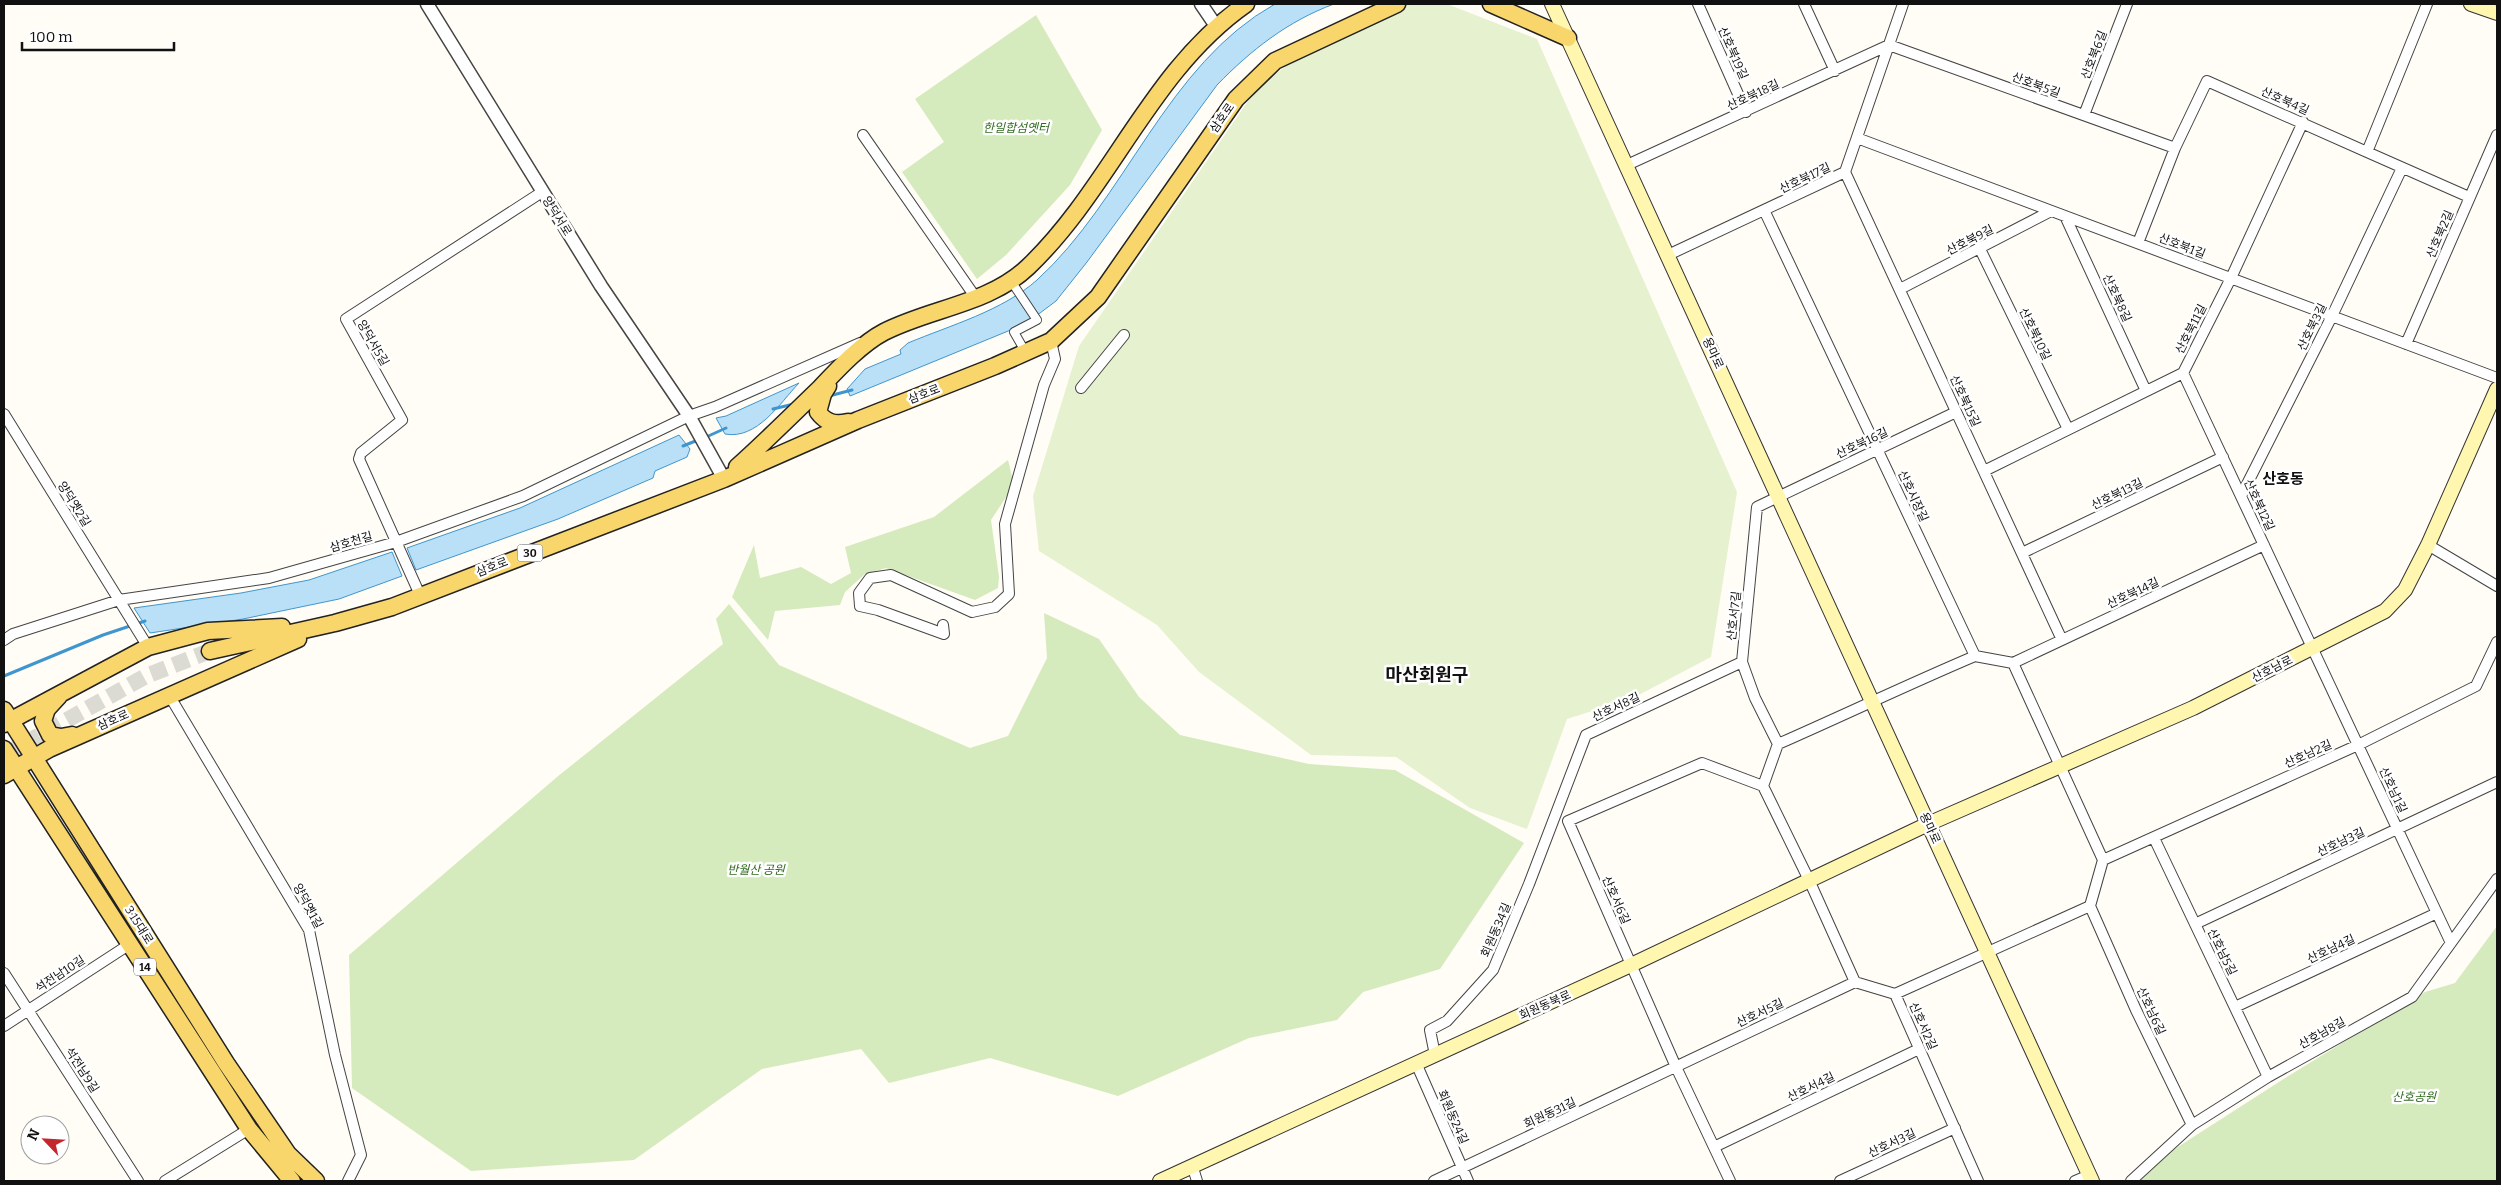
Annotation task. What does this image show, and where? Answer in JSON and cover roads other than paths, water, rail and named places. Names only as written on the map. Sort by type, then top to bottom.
[{"type":"main road","points":[[724,479],[844,364],[884,332],[1014,285],[1083,201],[1147,108],[1180,66],[1216,26],[1246,4]]},
{"type":"main road","name":"삼호로","points":[[210,651],[334,624],[392,607],[724,479],[858,420],[1026,353],[1051,341],[1098,297],[1236,98],[1253,81],[1275,62],[1397,4]]},
{"type":"main road","points":[[1491,4],[1568,38]]},
{"type":"main road","name":"용마로","points":[[1552,4],[2090,1178]]},
{"type":"main road","points":[[2471,4],[2497,13]]},
{"type":"main road","points":[[844,364],[822,394],[818,412],[823,419],[838,424],[858,420]]},
{"type":"main road","name":"산호남로","points":[[1928,824],[2193,708],[2385,612],[2405,590],[2428,545],[2497,389]]},
{"type":"main road","name":"삼호로","points":[[5,716],[64,691],[146,643],[208,632],[334,624]]},
{"type":"main road","name":"삼호로","points":[[9,772],[84,733],[334,624]]},
{"type":"main road","points":[[64,691],[47,709],[43,721],[50,735],[61,737],[84,733]]},
{"type":"main road","name":"3·15대로","points":[[5,716],[34,758],[226,1063],[288,1154],[316,1181]]},
{"type":"main road","name":"3·15대로","points":[[4,749],[9,772],[130,944],[249,1129],[292,1181]]},
{"type":"main road","name":"회원동북로","points":[[1160,1181],[1193,1168],[1416,1063],[1631,966],[1928,824]]},
{"type":"street","name":"양덕서로","points":[[427,4],[601,286],[691,420],[724,479]]},
{"type":"street","points":[[1201,4],[1216,26]]},
{"type":"street","name":"산호북19길","points":[[1698,4],[1746,112]]},
{"type":"street","points":[[1804,4],[1835,71]]},
{"type":"street","name":"산호북17길","points":[[1668,255],[1846,172],[1903,4]]},
{"type":"street","name":"산호북6길","points":[[2084,115],[2127,4]]},
{"type":"street","points":[[2367,152],[2427,4]]},
{"type":"street","name":"산호북18길","points":[[1627,165],[1889,45]]},
{"type":"street","name":"산호북5길","points":[[1889,45],[2175,148]]},
{"type":"street","name":"산호북4길","points":[[2138,243],[2175,148],[2207,81],[2470,197]]},
{"type":"street","name":"산호북11길","points":[[1984,471],[2183,373],[2231,278],[2303,122]]},
{"type":"street","points":[[863,134],[976,298]]},
{"type":"street","name":"산호북2길","points":[[2406,344],[2497,135]]},
{"type":"street","name":"산호북1길","points":[[1857,138],[2497,378]]},
{"type":"street","name":"산호북3길","points":[[2241,496],[2332,316],[2402,168]]},
{"type":"street","name":"산호북15길","points":[[1846,172],[2062,640]]},
{"type":"street","name":"양덕서5길","points":[[397,545],[358,459],[361,453],[402,420],[346,320],[542,192]]},
{"type":"street","name":"산호시장길","points":[[1764,210],[1976,656]]},
{"type":"street","name":"산호북9길","points":[[1900,289],[2051,211]]},
{"type":"street","name":"산호북8길","points":[[2065,216],[2146,391]]},
{"type":"street","name":"산호북10길","points":[[1980,249],[2068,429]]},
{"type":"street","points":[[1014,285],[1037,320],[1014,332],[1026,353]]},
{"type":"street","name":"삼호천길","points":[[4,640],[13,634],[121,603],[269,578],[397,545],[523,496],[691,420],[715,407],[884,332]]},
{"type":"street","points":[[1081,388],[1124,335]]},
{"type":"street","points":[[943,626],[944,634],[878,610],[860,606],[859,593],[870,578],[891,575],[972,612],[995,607],[1009,594],[1005,524],[1044,385],[1055,359],[1051,341]]},
{"type":"street","name":"산호북12길","points":[[2183,373],[2312,648]]},
{"type":"street","name":"산호북16길","points":[[1778,495],[1956,412]]},
{"type":"street","name":"양덕옛2길","points":[[4,414],[146,643]]},
{"type":"street","name":"산호북13길","points":[[2022,553],[2223,457]]},
{"type":"street","name":"산호서7길","points":[[1778,495],[1757,507],[1742,662],[1755,698],[1778,744]]},
{"type":"street","points":[[397,545],[420,595]]},
{"type":"street","name":"산호북14길","points":[[2013,663],[2264,545]]},
{"type":"street","points":[[2428,545],[2497,586]]},
{"type":"street","name":"산호남2길","points":[[2103,860],[2358,745],[2476,686],[2497,642]]},
{"type":"street","name":"산호남1길","points":[[2312,648],[2451,943]]},
{"type":"street","points":[[1763,786],[1778,744],[1872,702],[1896,689],[1976,656],[2013,663],[2058,766],[2103,860],[2090,906],[1895,994]]},
{"type":"street","name":"산호서8길","points":[[1552,823],[1586,735],[1742,662]]},
{"type":"street","name":"양덕옛1길","points":[[170,695],[309,930],[335,1055],[361,1155],[348,1181]]},
{"type":"street","points":[[1552,823],[1568,821],[1702,763],[1763,786],[1856,982]]},
{"type":"street","name":"산호남3길","points":[[2195,924],[2497,782]]},
{"type":"street","name":"산호서6길","points":[[1568,821],[1676,1067],[1730,1181]]},
{"type":"street","name":"회원동34길","points":[[1435,1055],[1430,1030],[1447,1020],[1493,970],[1552,823]]},
{"type":"street","name":"산호남5길","points":[[2154,838],[2268,1077]]},
{"type":"street","name":"산호남8길","points":[[2131,1181],[2192,1126],[2268,1077],[2412,997],[2497,879]]},
{"type":"street","name":"산호남6길","points":[[2090,906],[2136,1010],[2192,1126]]},
{"type":"street","name":"산호남4길","points":[[2234,1007],[2437,913]]},
{"type":"street","name":"석전남10길","points":[[4,1026],[130,944]]},
{"type":"street","name":"석전남9길","points":[[4,973],[138,1181]]},
{"type":"street","name":"산호서2길","points":[[1856,982],[1895,994],[1978,1181]]},
{"type":"street","name":"산호서5길","points":[[1676,1067],[1856,982]]},
{"type":"street","name":"산호서4길","points":[[1714,1148],[1919,1048]]},
{"type":"street","name":"회원동24길","points":[[1416,1063],[1468,1181]]},
{"type":"street","name":"회원동31길","points":[[1434,1181],[1676,1067]]},
{"type":"street","name":"산호서3길","points":[[1840,1181],[1954,1128]]},
{"type":"street","points":[[165,1181],[249,1129]]},
{"type":"street","points":[[1193,1168],[1197,1181]]},
{"type":"street","points":[[2075,1181],[2090,1178]]},
{"type":"water","points":[[1275,4],[1334,4],[1301,19],[1271,38],[1243,60],[1217,85],[1087,262],[1056,301],[1013,329],[850,396],[847,389],[865,369],[901,354],[900,350],[908,343],[992,309],[1023,291],[1037,280],[1068,247],[1096,211],[1148,134],[1204,61],[1237,30]]},
{"type":"water","points":[[799,383],[776,410],[757,426],[747,431],[737,434],[725,434],[716,418],[726,416]]},
{"type":"water","points":[[679,435],[690,449],[687,457],[655,471],[653,478],[558,519],[416,570],[407,548],[520,508]]},
{"type":"water","points":[[392,552],[402,576],[339,599],[243,619],[150,633],[134,608],[241,593],[309,580]]},
{"type":"waterway","points":[[829,396],[852,390]]},
{"type":"waterway","points":[[773,409],[794,404]]},
{"type":"waterway","points":[[704,438],[726,428]]},
{"type":"waterway","points":[[683,446],[698,440]]},
{"type":"waterway","points":[[4,676],[103,635],[145,621]]},
{"type":"tunnel","points":[[4,755],[146,676],[210,651]]},
{"type":"district","name":"산호동","points":[[2283,479]]},
{"type":"district","name":"마산회원구","points":[[1427,675]]},
{"type":"park label","name":"한일합섬옛터","points":[[1016,128]]},
{"type":"park label","name":"반월산 공원","points":[[756,870]]},
{"type":"park label","name":"산호공원","points":[[2414,1097]]}]
